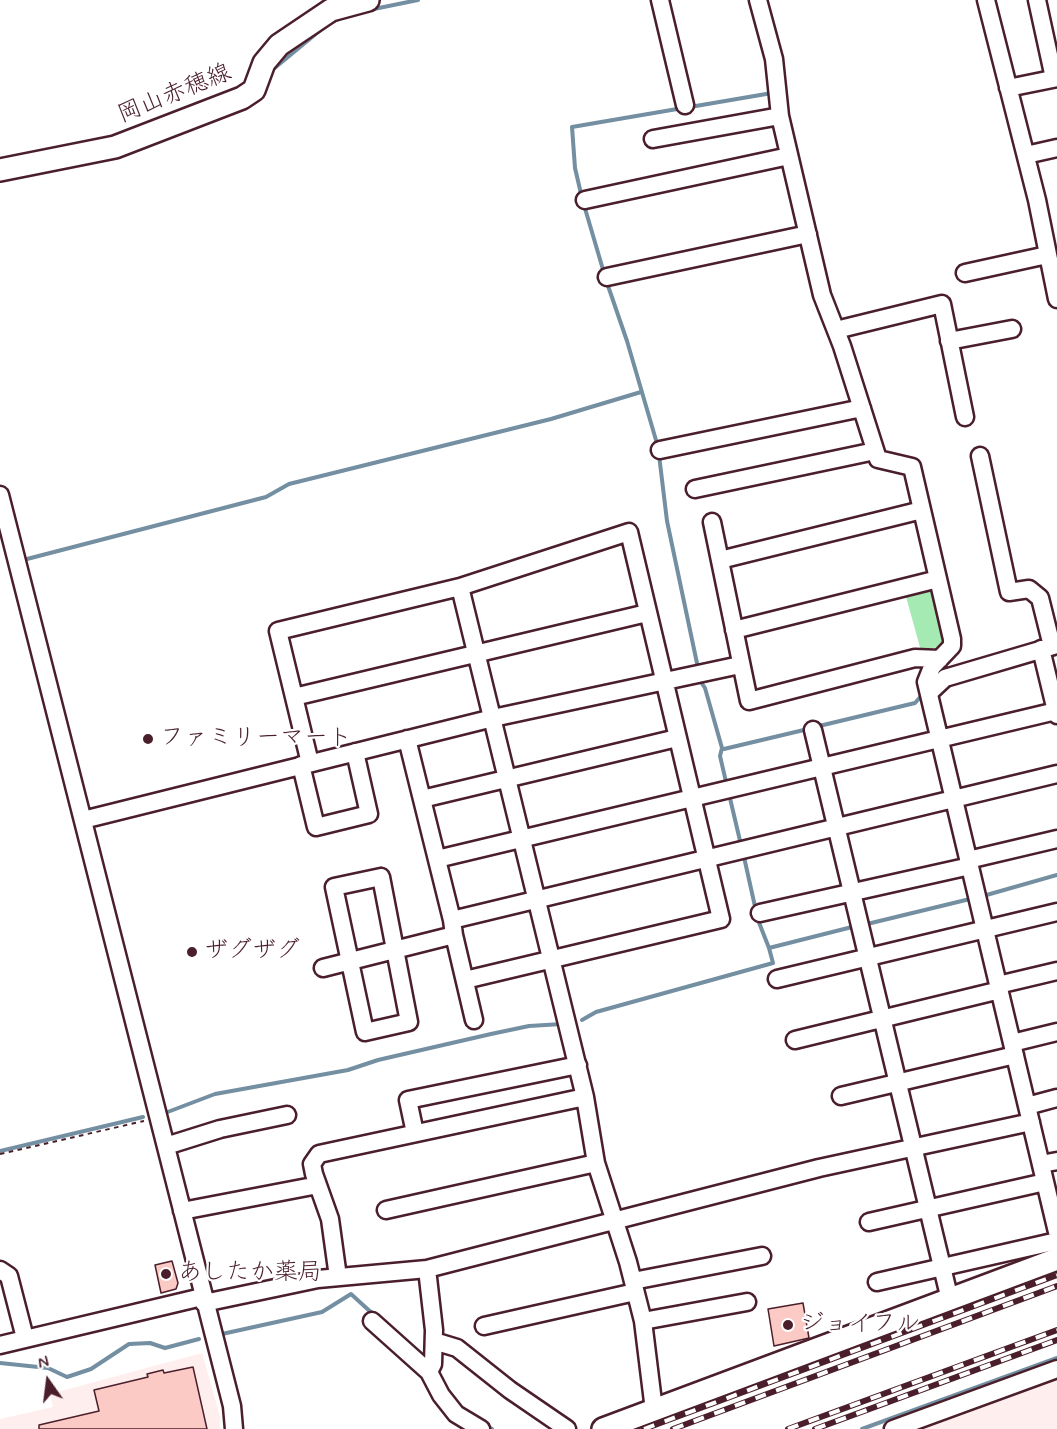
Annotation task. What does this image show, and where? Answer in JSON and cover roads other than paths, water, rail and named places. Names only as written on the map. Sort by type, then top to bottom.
[{"type":"main road","name":"岡山赤穂線","points":[[0,170],[115,147],[242,98],[254,90],[264,63],[279,45],[331,10],[369,0]]},
{"type":"main road","points":[[603,1429],[1057,1259]]},
{"type":"street","points":[[660,0],[685,105]]},
{"type":"street","points":[[759,0],[774,59],[780,116],[822,295],[836,330],[878,459],[912,467],[952,639],[952,646],[927,675],[929,693],[1029,1114],[1049,1163],[1045,1182],[1057,1232]]},
{"type":"street","points":[[986,0],[1026,155],[1050,229],[1047,255],[1057,299]]},
{"type":"street","points":[[1008,88],[1055,78],[1037,0]]},
{"type":"street","points":[[653,139],[780,116]]},
{"type":"street","points":[[1026,155],[1057,148]]},
{"type":"street","points":[[585,200],[789,156]]},
{"type":"street","points":[[607,277],[807,234]]},
{"type":"street","points":[[965,273],[1047,255]]},
{"type":"street","points":[[836,330],[942,304],[965,417]]},
{"type":"street","points":[[949,341],[1011,329]]},
{"type":"street","points":[[660,450],[862,408]]},
{"type":"street","points":[[695,489],[875,451]]},
{"type":"street","points":[[437,859],[821,766],[1056,713],[1050,644],[1040,598],[1029,589],[1010,592],[980,456]]},
{"type":"street","points":[[0,495],[159,1118],[203,1300],[232,1406],[234,1429]]},
{"type":"street","points":[[720,560],[922,510]]},
{"type":"street","points":[[712,522],[749,701],[915,658],[940,659]]},
{"type":"street","points":[[355,752],[369,814],[316,827],[294,697],[278,631],[460,587],[629,532],[720,919],[553,961],[465,980]]},
{"type":"street","points":[[0,566],[17,561]]},
{"type":"street","points":[[734,630],[938,579]]},
{"type":"street","points":[[460,587],[578,1065],[596,1163],[643,1321],[654,1410]]},
{"type":"street","points":[[294,697],[647,612]]},
{"type":"street","points":[[929,693],[945,678],[1050,644]]},
{"type":"street","points":[[83,820],[494,718],[740,664]]},
{"type":"street","points":[[813,730],[950,1300]]},
{"type":"street","points":[[422,799],[677,738]]},
{"type":"street","points":[[407,739],[474,1020]]},
{"type":"street","points":[[323,968],[395,950],[453,927],[538,900],[1057,774]]},
{"type":"street","points":[[760,914],[1057,839]]},
{"type":"street","points":[[381,877],[395,950],[409,1022],[365,1032],[334,887],[381,877]]},
{"type":"street","points":[[777,979],[1057,912]]},
{"type":"street","points":[[795,1040],[882,1019],[1057,971]]},
{"type":"street","points":[[841,1096],[897,1084],[1014,1049],[1057,1032]]},
{"type":"street","points":[[415,1133],[408,1100],[578,1065]]},
{"type":"street","points":[[338,1276],[330,1219],[312,1164],[319,1154],[585,1097]]},
{"type":"street","points":[[0,1345],[203,1300],[338,1276],[427,1269],[819,1168],[912,1148],[1029,1114],[1057,1098]]},
{"type":"street","points":[[166,1146],[220,1129],[287,1115]]},
{"type":"street","points":[[386,1210],[596,1163]]},
{"type":"street","points":[[869,1222],[1045,1182]]},
{"type":"street","points":[[182,1211],[318,1185]]},
{"type":"street","points":[[877,1282],[1057,1241]]},
{"type":"street","points":[[484,1326],[634,1286],[762,1256]]},
{"type":"street","points":[[427,1269],[434,1341],[431,1368]]},
{"type":"street","points":[[4,1273],[25,1338]]},
{"type":"street","points":[[643,1321],[747,1302]]},
{"type":"street","points":[[372,1321],[431,1368],[448,1405],[481,1429]]},
{"type":"street","points":[[434,1341],[457,1348],[510,1390],[567,1429]]},
{"type":"street","points":[[893,1429],[1057,1369]]},
{"type":"waterway","points":[[369,10],[418,0]]},
{"type":"waterway","points":[[329,23],[344,17]]},
{"type":"waterway","points":[[271,71],[323,28]]},
{"type":"waterway","points":[[690,107],[772,93]]},
{"type":"waterway","points":[[582,198],[575,168],[572,127],[683,108]]},
{"type":"waterway","points":[[584,205],[604,273]]},
{"type":"waterway","points":[[606,280],[627,341],[658,447]]},
{"type":"waterway","points":[[27,559],[266,497],[289,484],[551,419],[641,392]]},
{"type":"waterway","points":[[659,455],[667,521],[698,668]]},
{"type":"waterway","points":[[699,679],[705,688],[722,748],[720,756],[727,786]]},
{"type":"waterway","points":[[815,727],[915,703],[922,695]]},
{"type":"waterway","points":[[722,748],[808,729]]},
{"type":"waterway","points":[[729,794],[741,845]]},
{"type":"waterway","points":[[744,857],[758,920],[769,948]]},
{"type":"waterway","points":[[983,896],[1057,875]]},
{"type":"waterway","points":[[863,925],[970,899]]},
{"type":"waterway","points":[[582,1020],[596,1012],[773,963],[769,948],[856,926]]},
{"type":"waterway","points":[[165,1113],[215,1094],[348,1070],[378,1060],[529,1026],[562,1024]]},
{"type":"waterway","points":[[0,1151],[143,1117]]},
{"type":"waterway","points":[[222,1334],[322,1312],[351,1294],[374,1315]]},
{"type":"waterway","points":[[0,1363],[48,1368],[67,1377],[91,1369],[129,1344],[150,1343],[165,1348],[199,1339]]},
{"type":"waterway","points":[[862,1429],[1057,1358]]},
{"type":"waterway","points":[[485,1425],[492,1429]]},
{"type":"railway","points":[[644,1429],[1057,1275]]},
{"type":"railway","points":[[673,1429],[1057,1286]]},
{"type":"railway","points":[[788,1429],[1057,1330]]},
{"type":"railway","points":[[815,1429],[1057,1340]]},
{"type":"place","name":"ファミリーマート","points":[[148,739]]},
{"type":"place","name":"ザグザグ","points":[[192,952]]},
{"type":"place","name":"あしたか薬局","points":[[166,1274]]},
{"type":"place","name":"ジョイフル","points":[[788,1325]]}]
